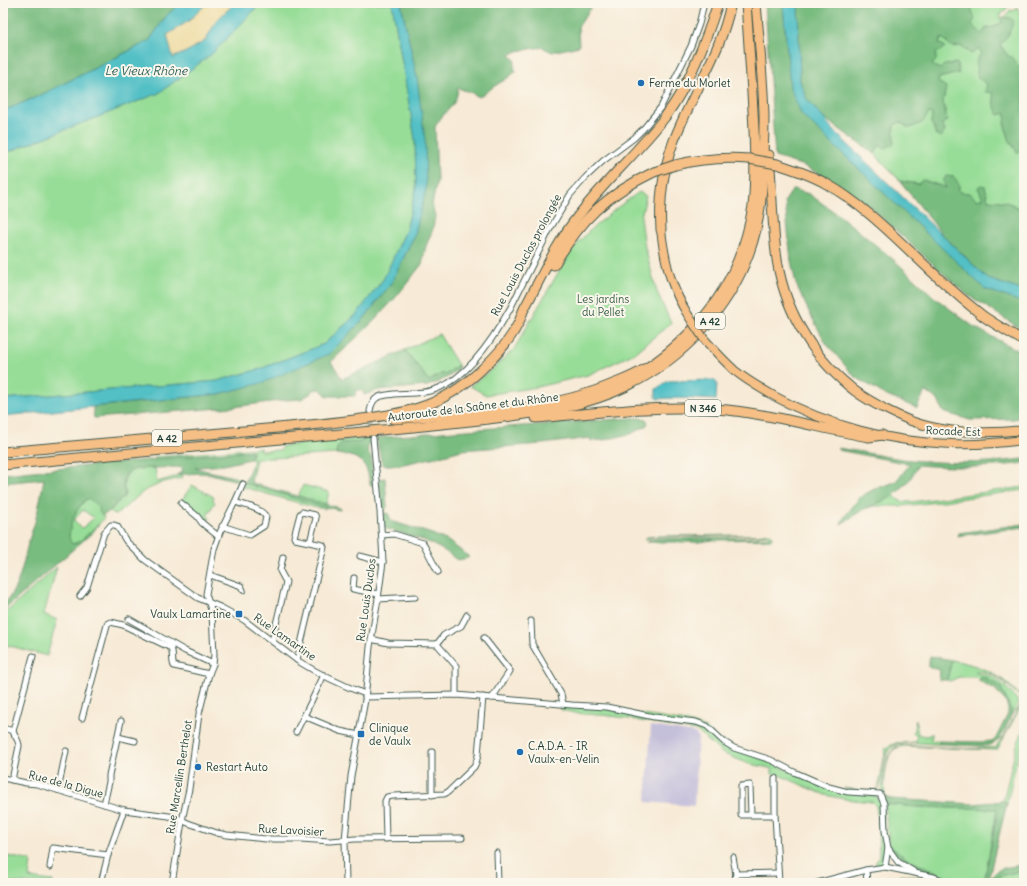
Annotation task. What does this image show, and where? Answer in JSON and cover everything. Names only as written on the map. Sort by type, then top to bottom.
[{"type":"highway","points":[[559,251],[570,227],[581,212],[598,191],[647,139],[672,106],[694,67],[707,36],[718,3]]},
{"type":"highway","points":[[330,424],[489,412],[540,405],[574,398],[602,389],[642,371],[673,349],[687,335],[711,309],[724,288],[734,270],[749,229],[755,181],[746,3]]},
{"type":"highway","name":"Autoroute de la Saône et du Rhône","points":[[3,465],[329,435],[539,413],[575,405],[603,396],[628,386],[652,373],[686,346],[706,326],[720,308],[736,282],[748,256],[753,240],[761,202],[764,116],[756,3]]},
{"type":"highway","name":"N 346","points":[[730,5],[718,48],[681,124],[673,144],[663,179],[660,209],[661,230],[663,247],[672,282],[688,316],[704,339],[720,358],[748,381],[800,409],[836,423],[882,435]]},
{"type":"highway","points":[[764,116],[768,130],[776,253],[782,284],[798,325],[818,355],[850,388],[880,408],[913,422],[928,426],[973,432],[1024,430]]},
{"type":"highway","points":[[559,251],[591,214],[603,204],[634,182],[654,172],[694,160],[714,158],[749,159],[777,164],[807,174],[824,182],[847,197],[884,227],[967,303],[983,316],[1024,341]]},
{"type":"highway","name":"Autoroute de la Saône et du Rhône","points":[[3,452],[330,424],[396,414],[419,408],[438,400],[469,381],[497,354],[525,315],[559,251]]},
{"type":"highway","name":"N 346","points":[[521,415],[534,419],[645,408],[717,409],[770,416],[869,437],[882,435]]},
{"type":"highway","name":"Rocade Est","points":[[882,435],[905,440],[951,444],[975,444],[1024,440]]},
{"type":"street","name":"Rue Louis Duclos prolongée","points":[[370,411],[373,401],[379,397],[431,391],[450,383],[460,375],[486,345],[504,319],[550,228],[570,195],[603,161],[634,138],[661,107],[691,46],[699,24],[704,3]]},
{"type":"street","name":"Rue Louis Duclos","points":[[346,883],[345,840],[351,776],[365,696],[370,639],[383,562],[373,438]]},
{"type":"street","name":"Rue Marcellin Berthelot","points":[[172,883],[195,752],[199,714],[213,664],[212,613],[206,594],[214,548],[222,526],[243,484]]},
{"type":"street","points":[[222,526],[250,535],[264,526],[266,517],[264,513],[260,510],[235,502]]},
{"type":"street","points":[[181,504],[197,516],[202,523],[218,536]]},
{"type":"street","points":[[297,660],[324,548],[323,546],[295,538],[294,537],[300,514],[302,512],[315,515],[316,518],[310,542]]},
{"type":"street","name":"Rue Lamartine","points":[[80,596],[87,587],[104,533],[111,525],[114,525],[117,526],[126,541],[145,560],[198,598],[244,620],[297,660],[365,696],[456,695],[483,697],[607,707],[654,717],[699,722],[734,748],[771,760],[829,787],[848,792],[880,794],[884,804],[885,831],[888,848]]},
{"type":"street","points":[[382,535],[394,534],[423,543],[438,572]]},
{"type":"street","points":[[360,556],[383,562]]},
{"type":"street","points":[[272,641],[286,582],[280,571],[283,557]]},
{"type":"street","points":[[210,575],[241,586],[244,590]]},
{"type":"street","points":[[354,578],[353,589],[378,597],[415,597]]},
{"type":"street","points":[[437,644],[444,635],[462,626],[467,615]]},
{"type":"street","points":[[129,619],[185,651],[213,664]]},
{"type":"street","points":[[531,621],[532,644],[561,694],[563,704]]},
{"type":"street","points":[[82,718],[108,623],[112,622],[123,626],[171,648],[174,666],[209,674]]},
{"type":"street","points":[[484,638],[510,670],[492,698]]},
{"type":"street","points":[[370,639],[388,644],[437,644],[456,666],[456,695]]},
{"type":"street","points":[[12,780],[19,746],[13,731],[33,656]]},
{"type":"street","points":[[296,732],[324,675]]},
{"type":"street","points":[[386,839],[385,801],[387,797],[444,794],[474,768],[478,755],[483,697]]},
{"type":"street","points":[[304,716],[340,731],[359,735]]},
{"type":"street","points":[[104,804],[121,721]]},
{"type":"street","points":[[3,728],[13,731]]},
{"type":"street","points":[[118,737],[134,741]]},
{"type":"street","points":[[58,790],[66,751]]},
{"type":"street","points":[[432,752],[432,795]]},
{"type":"street","name":"Rue de la Digue","points":[[3,778],[37,784],[124,810]]},
{"type":"street","points":[[775,778],[775,815],[779,883]]},
{"type":"street","points":[[751,815],[750,786],[741,786],[741,815],[751,815],[775,815]]},
{"type":"street","points":[[101,883],[108,855],[124,810]]},
{"type":"street","name":"Rue Lavoisier","points":[[124,810],[169,816],[217,833],[266,839],[330,841],[354,839],[462,838]]},
{"type":"street","points":[[50,867],[53,848],[108,855]]},
{"type":"street","points":[[885,867],[888,848]]},
{"type":"street","points":[[888,848],[898,862],[918,873]]},
{"type":"street","points":[[497,854],[498,883]]},
{"type":"street","points":[[733,857],[736,874],[734,883]]},
{"type":"street","points":[[817,883],[866,870],[885,867],[940,878],[951,883]]},
{"type":"street","points":[[866,870],[867,883]]},
{"type":"street","points":[[736,874],[778,873]]},
{"type":"shaded area","points":[[651,726],[695,733],[698,737],[694,806],[646,802]]},
{"type":"green space","points":[[3,3],[181,3],[167,15],[149,41],[41,95],[3,111]]},
{"type":"green space","points":[[261,3],[392,3],[415,139],[416,189],[406,230],[384,278],[357,314],[324,344],[260,369],[217,381],[3,399],[3,154],[159,93],[212,54]]},
{"type":"green space","points":[[401,3],[594,3],[578,27],[579,46],[552,52],[542,47],[517,51],[510,55],[515,60],[514,68],[516,71],[483,95],[479,97],[458,88],[455,100],[435,127],[437,181],[432,205],[435,216],[433,229],[426,246],[422,264],[397,296],[375,320],[331,362],[342,379],[405,350],[429,381],[443,373],[445,375],[458,365],[459,368],[450,376],[427,386],[379,390],[364,395],[362,390],[356,390],[355,396],[327,396],[320,389],[312,390],[310,394],[301,399],[233,407],[94,418],[93,407],[219,394],[329,354],[362,321],[392,282],[415,234],[426,189],[417,78]]},
{"type":"green space","points":[[765,3],[783,3],[790,88],[985,289],[1024,303],[1024,331],[965,293],[870,207],[844,187],[804,166],[775,157]]},
{"type":"green space","points":[[798,3],[992,3],[982,5],[976,4],[971,7],[975,19],[972,24],[982,34],[986,28],[994,27],[1003,22],[999,17],[1011,18],[1013,20],[1007,36],[1000,45],[1008,56],[1012,57],[1018,66],[1024,68],[1024,150],[1017,152],[1010,141],[1005,126],[1006,113],[999,115],[994,105],[993,93],[985,92],[987,84],[978,78],[976,65],[981,54],[979,48],[972,54],[961,46],[952,47],[942,38],[939,43],[945,47],[936,53],[936,60],[932,65],[940,69],[944,65],[957,63],[959,73],[939,78],[938,82],[946,87],[943,102],[947,120],[942,124],[945,131],[941,137],[935,134],[935,129],[931,123],[932,114],[929,113],[922,123],[909,128],[900,122],[894,125],[894,143],[885,149],[879,145],[875,154],[822,117],[806,98],[800,81]]},
{"type":"green space","points":[[1003,3],[1008,7],[999,17],[1004,21],[994,27],[986,28],[983,35],[972,24],[971,8],[976,4],[982,5]]},
{"type":"green space","points":[[1017,7],[1019,12],[1023,11],[1024,7],[1024,68],[1018,66],[1012,58],[1008,56],[1000,44],[1009,34],[1011,18],[1004,18],[1010,10],[1014,11]]},
{"type":"green space","points":[[942,38],[952,47],[961,46],[971,54],[979,48],[981,54],[977,59],[987,84],[993,93],[994,105],[1006,113],[1005,126],[1010,141],[1017,152],[1024,150],[1024,209],[1019,209],[1012,204],[1005,202],[988,200],[985,186],[978,187],[983,199],[977,200],[969,194],[923,180],[918,184],[900,181],[875,154],[885,136],[899,122],[909,128],[922,123],[929,113],[932,114],[931,123],[941,137],[945,131],[942,124],[947,120],[943,102],[946,87],[938,82],[939,78],[959,73],[940,69],[932,65],[936,53],[944,46],[939,43]]},
{"type":"green space","points":[[946,176],[954,177],[959,184],[959,192],[969,193],[977,200],[983,198],[978,187],[981,185],[985,186],[988,200],[1005,202],[1012,204],[1019,209],[1024,209],[1024,291],[988,279],[942,234],[900,181],[918,184],[923,180],[946,188],[943,181]]},
{"type":"green space","points":[[793,189],[809,194],[840,216],[894,260],[934,297],[974,327],[1024,354],[1024,416],[1014,419],[970,420],[943,412],[938,400],[925,391],[917,408],[887,396],[854,376],[826,343],[796,284],[791,261],[785,201]]},
{"type":"green space","name":"Les jardins du Pellet","points":[[639,192],[646,196],[641,217],[645,248],[657,292],[671,323],[635,353],[588,375],[537,387],[486,395],[470,386],[495,367],[514,349],[570,252],[588,232]]},
{"type":"green space","points":[[439,334],[458,365],[444,376],[443,373],[429,381],[405,350]]},
{"type":"green space","points":[[643,418],[646,419],[648,423],[646,426],[631,434],[603,440],[591,441],[590,438],[543,444],[462,450],[399,465],[382,465],[376,438],[454,431]]},
{"type":"green space","points":[[362,438],[361,442],[337,448],[336,454],[256,459],[254,468],[251,467],[254,460],[250,459],[252,451],[155,459],[155,457],[261,448],[260,451],[281,450],[282,446]]},
{"type":"green space","points":[[362,438],[370,438],[368,452],[371,456],[373,485],[370,485],[366,468],[360,460],[336,454],[337,448],[341,443],[361,442]]},
{"type":"green space","points":[[838,448],[917,461],[978,463],[1024,459],[1024,463],[971,467],[918,465],[907,483],[892,497],[864,509],[841,524],[843,519],[860,497],[878,487],[896,481],[910,464],[838,450]]},
{"type":"green space","points":[[253,451],[250,459],[224,465],[195,468],[234,477],[242,480],[241,482],[211,474],[199,473],[176,475],[183,470],[182,468],[177,467],[135,469],[126,474],[123,488],[125,492],[124,497],[116,503],[109,512],[102,516],[99,511],[99,507],[89,499],[86,499],[72,520],[69,534],[70,541],[73,544],[77,543],[99,524],[93,532],[3,611],[3,606],[14,590],[20,574],[36,517],[44,479],[3,483],[3,474]]},
{"type":"green space","points":[[251,467],[254,468],[251,482],[255,484],[341,509],[320,506],[244,483]]},
{"type":"green space","points":[[155,468],[157,482],[181,475],[182,478],[164,482],[144,491],[116,515],[109,512],[124,495],[125,480],[130,472],[139,469]]},
{"type":"green space","points":[[385,478],[387,507],[385,510],[382,510],[379,479]]},
{"type":"green space","points":[[244,483],[325,507],[325,509],[243,487]]},
{"type":"green space","points":[[192,485],[214,497],[213,500],[215,502],[207,516],[210,518],[208,521],[181,501]]},
{"type":"green space","points":[[303,485],[329,492],[326,504],[298,496]]},
{"type":"green space","points":[[1024,487],[1024,490],[904,506],[874,506],[864,509],[894,495],[899,500],[911,502]]},
{"type":"green space","points":[[86,499],[89,499],[96,504],[104,518],[86,537],[73,544],[70,542],[68,537],[71,521],[75,513]],"holes":[[[83,510],[94,518],[82,528],[74,520]]]},
{"type":"green space","points":[[388,513],[391,521],[432,534],[448,541],[468,556],[468,558],[457,560],[445,551],[426,541],[384,528],[383,515]]},
{"type":"green space","points":[[1024,524],[1024,527],[958,536],[959,533]]},
{"type":"green space","points":[[770,533],[772,535],[772,539],[713,540],[712,538],[766,538],[770,537],[769,535],[654,537],[644,539],[647,537],[659,536],[757,535]]},
{"type":"green space","points":[[712,538],[713,540],[700,542],[647,542],[649,540],[656,539]]},
{"type":"green space","points":[[57,567],[44,614],[57,620],[47,656],[3,644],[3,615]]},
{"type":"green space","points":[[930,656],[952,660],[947,680],[939,680],[940,670],[928,667]]},
{"type":"green space","points":[[952,660],[971,664],[995,674],[1020,695],[1018,695],[994,675],[975,671],[976,673],[989,676],[1000,682],[1018,701],[1011,716],[1012,713],[1000,686],[986,678],[959,677],[950,681],[947,680]]},
{"type":"green space","points":[[979,677],[986,678],[1000,686],[1012,713],[999,740],[986,746],[938,744],[940,741],[992,742],[996,738],[1008,714],[1008,709],[1006,702],[995,689],[979,681]]},
{"type":"green space","points":[[1024,697],[1024,701],[997,750],[904,746],[896,748],[892,751],[886,769],[885,799],[887,804],[917,807],[997,809],[984,883],[957,883],[939,875],[935,871],[908,860],[890,848],[885,801],[882,790],[888,756],[894,748],[901,745],[974,749],[996,748],[1004,736]]},
{"type":"green space","points":[[562,706],[602,708],[692,723],[706,728],[718,740],[771,762],[826,788],[876,796],[882,805],[885,854],[884,861],[879,865],[875,864],[879,855],[878,822],[876,806],[872,802],[825,795],[779,775],[772,774],[772,769],[749,764],[722,753],[697,731],[612,716],[574,713],[559,708]]},
{"type":"green space","points":[[916,719],[918,734],[925,736],[932,733],[932,737],[930,738],[935,742],[935,740],[940,741],[938,744],[902,743],[891,747],[887,753],[881,782],[877,789],[886,748],[896,743],[916,742],[917,735],[913,733]]},
{"type":"green space","points":[[1024,727],[1024,739],[1017,760],[1007,803],[1003,801],[1016,748]]},
{"type":"green space","points":[[844,788],[865,791],[849,790]]},
{"type":"green space","points":[[885,797],[891,799],[974,804],[1003,801],[1007,803],[986,883],[984,883],[997,809],[916,807],[887,804]]},
{"type":"green space","points":[[890,846],[908,860],[940,874],[917,869],[903,863],[893,853]]},
{"type":"green space","points":[[3,855],[31,861],[29,878],[53,881],[53,883],[3,883]]},
{"type":"green space","points":[[1024,865],[1024,870],[1000,876],[996,878],[995,883],[990,883],[993,874],[999,870]]},
{"type":"green space","points":[[1024,870],[1024,883],[995,883],[996,878],[1000,876]]},
{"type":"green space","points":[[900,874],[931,879],[943,883],[910,883],[899,876]]},
{"type":"sand","points":[[207,3],[235,3],[217,20],[205,41],[172,58],[167,35],[190,20]]},
{"type":"water","name":"Le Vieux Rhône","points":[[181,3],[207,3],[190,20],[167,35],[173,58],[205,41],[217,20],[235,3],[261,3],[212,54],[159,93],[3,154],[3,111],[41,95],[149,41],[167,15]]},
{"type":"water","points":[[392,3],[401,3],[417,78],[425,140],[426,189],[415,234],[392,282],[362,321],[329,354],[262,383],[219,394],[3,416],[3,399],[217,381],[260,369],[324,344],[357,314],[384,278],[406,230],[416,189],[415,139]]},
{"type":"water","points":[[783,3],[798,3],[800,81],[806,98],[837,134],[988,279],[1024,291],[1024,303],[985,289],[802,115],[790,88]]},
{"type":"water","points":[[715,380],[717,383],[716,400],[656,398],[656,389],[668,381]]},
{"type":"tunnel","points":[[370,415],[372,433]]},
{"type":"place","name":"Ferme du Morlet","points":[[641,83]]},
{"type":"place","name":"Vaulx Lamartine","points":[[239,614]]},
{"type":"place","name":"Clinique de Vaulx","points":[[361,734]]},
{"type":"place","name":"C.A.D.A. - IR Vaulx-en-Velin","points":[[520,752]]},
{"type":"place","name":"Restart Auto","points":[[198,767]]}]
